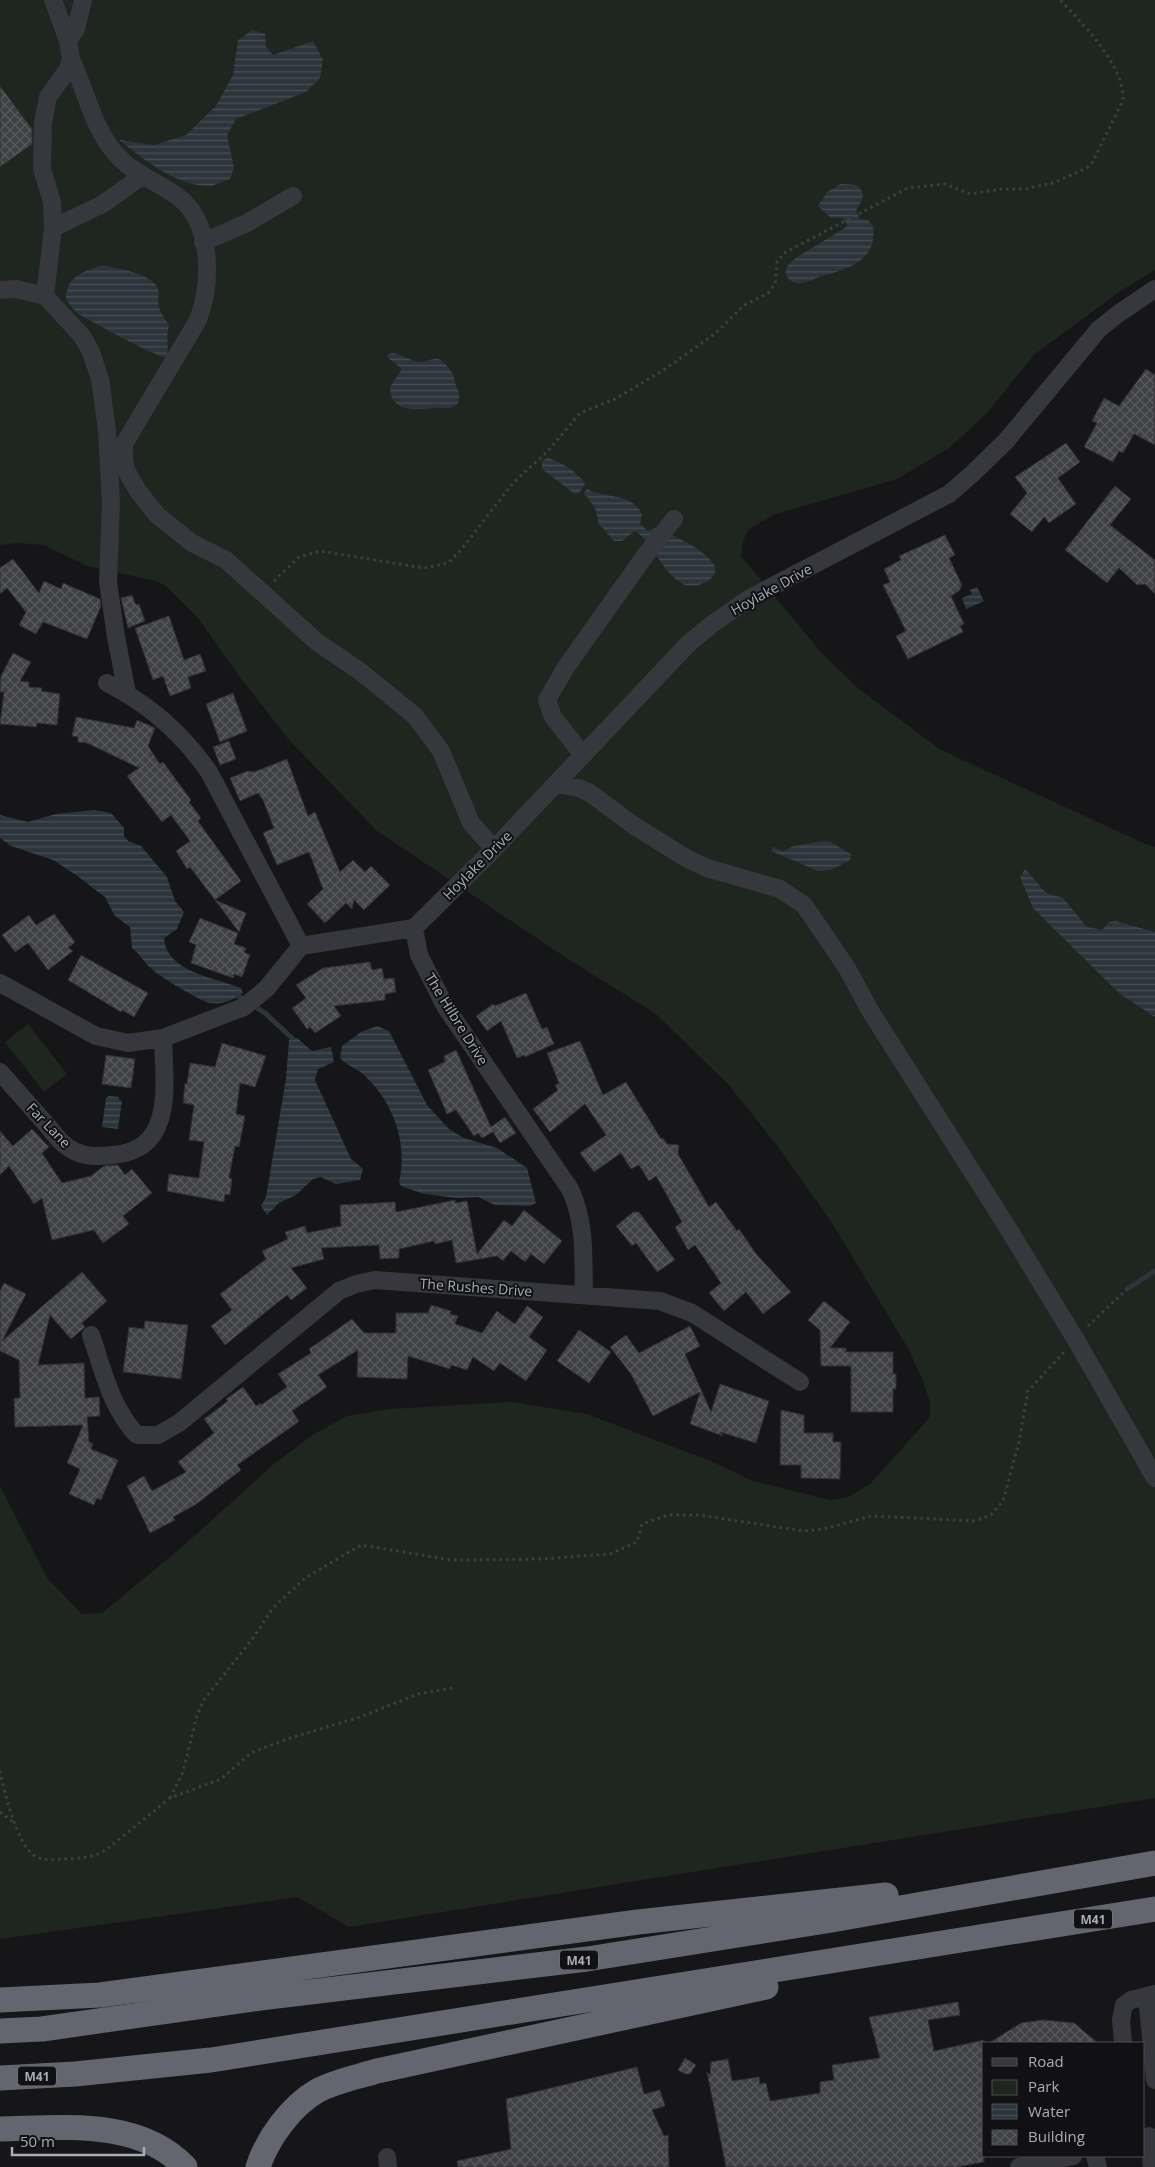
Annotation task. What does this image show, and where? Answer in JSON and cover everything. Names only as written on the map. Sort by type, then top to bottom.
[{"type":"highway","points":[[0,2000],[100,1995],[638,1922],[1145,1865]]},
{"type":"highway","name":"M41","points":[[0,2032],[42,2029],[260,1998],[586,1959],[842,1918],[1145,1865]]},
{"type":"highway","name":"M41","points":[[0,2078],[75,2074],[211,2060],[1155,1909]]},
{"type":"highway","points":[[258,2167],[268,2144],[296,2108],[317,2091],[350,2079],[377,2071],[1030,1929]]},
{"type":"highway","points":[[0,2129],[87,2128],[111,2131],[143,2140],[162,2148],[185,2167]]},
{"type":"street","points":[[53,0],[68,41],[71,59],[106,141],[123,161],[142,176],[186,204],[197,222],[214,238]]},
{"type":"street","points":[[68,41],[76,29],[83,0]]},
{"type":"street","points":[[44,296],[52,228],[52,202],[42,170],[43,123],[48,97],[68,69],[71,59]]},
{"type":"street","points":[[52,228],[103,204],[142,176]]},
{"type":"street","points":[[214,238],[293,196]]},
{"type":"street","points":[[214,238],[207,271],[203,307],[185,345],[124,444],[124,461],[132,482],[157,515],[192,543],[226,560],[317,642],[361,672],[414,716],[441,751],[471,823],[494,849]]},
{"type":"street","points":[[0,290],[16,289],[44,296],[82,336],[91,352],[100,379],[107,431],[111,503],[108,582],[116,637],[128,693]]},
{"type":"street","name":"Hoylake Drive","points":[[414,928],[494,849],[689,643],[728,612],[748,599],[929,506],[966,479],[1006,441],[1099,329],[1155,290]]},
{"type":"street","points":[[583,755],[553,717],[547,700],[566,666],[670,524]]},
{"type":"street","points":[[107,682],[128,693],[180,734],[209,772],[300,946]]},
{"type":"street","points":[[556,784],[579,788],[590,793],[633,825],[686,858],[707,868],[780,889],[804,905],[847,968],[869,1009],[1076,1340],[1155,1478]]},
{"type":"street","points":[[0,983],[96,1036],[128,1043],[163,1038],[244,1007],[258,996],[300,946],[414,928]]},
{"type":"street","name":"The Hilbre Drive","points":[[414,928],[419,955],[445,1006],[570,1189],[577,1204],[582,1220],[584,1294]]},
{"type":"street","name":"Far Lane","points":[[0,1072],[65,1145],[79,1154],[94,1157],[118,1155],[139,1147],[152,1138],[160,1123],[164,1101],[163,1038]]},
{"type":"street","name":"The Rushes Drive","points":[[91,1335],[112,1397],[124,1422],[137,1436],[158,1435],[179,1423],[339,1291],[356,1284],[375,1280],[660,1301],[675,1305],[762,1356],[800,1382]]},
{"type":"street","points":[[1123,2042],[1121,2020],[1124,2004],[1151,1995],[1155,2080]]},
{"type":"street","points":[[1149,2136],[1152,2167]]},
{"type":"street","points":[[1020,2167],[1068,2157]]},
{"type":"path","points":[[264,593],[292,562],[311,553],[330,552],[424,568],[448,563],[461,550],[513,483],[548,451],[580,413],[615,399],[685,356],[716,333],[743,306],[771,290],[777,279],[777,262],[784,253],[842,222],[908,188],[945,184],[970,194],[1002,189],[1025,189],[1053,183],[1087,168],[1092,163],[1123,100],[1123,91],[1121,81],[1102,48],[1060,0]]},
{"type":"path","points":[[170,1798],[184,1772],[196,1718],[203,1701],[253,1638],[273,1608],[305,1578],[361,1545],[451,1560],[540,1559],[610,1554],[637,1542],[642,1524],[668,1515],[700,1515],[803,1531],[824,1529],[871,1516],[975,1521],[983,1519],[990,1515],[1003,1501],[1019,1442],[1028,1391],[1127,1289]]},
{"type":"path","points":[[0,1771],[10,1814],[33,1855],[43,1859],[84,1858],[97,1855],[106,1850],[170,1798],[221,1779],[244,1757],[268,1746],[360,1717],[418,1694],[453,1688]]},
{"type":"path","points":[[0,1812],[16,1824]]},
{"type":"green space","points":[[0,0],[1155,0],[1155,270],[1122,290],[1035,354],[986,414],[949,448],[897,479],[773,515],[749,529],[743,541],[741,556],[821,652],[859,689],[941,750],[1155,847],[1155,1798],[349,1927],[298,1897],[0,1939],[0,1486],[47,1578],[82,1614],[102,1613],[182,1547],[274,1464],[314,1434],[347,1416],[390,1409],[511,1402],[587,1414],[713,1462],[753,1481],[830,1500],[848,1497],[870,1484],[930,1417],[930,1402],[908,1348],[830,1220],[778,1147],[729,1085],[656,1014],[568,959],[377,831],[290,741],[239,676],[198,618],[166,586],[156,581],[87,566],[44,545],[18,543],[0,545]]},
{"type":"green space","points":[[28,1024],[67,1074],[44,1092],[5,1042]]},
{"type":"water","points":[[253,30],[265,34],[266,47],[273,55],[313,41],[323,60],[320,78],[306,92],[236,119],[227,135],[234,168],[230,179],[208,186],[195,185],[183,181],[160,170],[119,140],[154,145],[186,135],[216,106],[233,75],[238,40]]},
{"type":"water","points":[[841,184],[856,185],[862,191],[863,195],[856,211],[860,219],[868,220],[872,226],[871,246],[862,259],[847,268],[806,282],[792,282],[785,273],[788,265],[797,257],[847,225],[843,218],[831,218],[818,206],[827,192]]},
{"type":"water","points":[[100,266],[114,267],[140,275],[153,282],[157,287],[160,309],[169,326],[166,357],[151,352],[109,331],[79,314],[70,305],[66,299],[72,280],[81,273]]},
{"type":"water","points":[[391,353],[414,361],[421,362],[438,359],[443,361],[454,376],[459,392],[458,403],[453,407],[447,408],[418,409],[405,408],[399,405],[391,395],[390,387],[402,369],[388,358],[387,355]]},
{"type":"water","points":[[548,458],[569,468],[578,475],[585,484],[579,493],[575,494],[542,469],[542,461]]},
{"type":"water","points":[[587,489],[632,502],[642,514],[640,524],[648,531],[657,527],[686,542],[707,556],[715,568],[712,578],[701,584],[683,584],[675,579],[642,536],[635,531],[622,541],[614,541],[599,524],[595,508],[584,493]]},
{"type":"water","points":[[977,587],[984,601],[966,609],[962,598],[972,594],[970,590]]},
{"type":"water","points":[[94,810],[111,813],[124,828],[124,836],[128,841],[141,846],[167,877],[175,901],[184,912],[177,929],[164,938],[167,950],[173,959],[194,972],[241,988],[243,993],[228,1001],[210,1003],[172,983],[150,968],[132,948],[130,927],[115,916],[105,897],[53,860],[11,846],[0,838],[0,815],[28,822],[56,814]]},
{"type":"water","points":[[824,841],[831,842],[852,855],[849,861],[830,870],[818,871],[771,851],[773,847],[783,851],[794,846]]},
{"type":"water","points":[[1025,869],[1046,893],[1063,898],[1087,927],[1102,930],[1109,922],[1115,921],[1155,932],[1155,1017],[1120,994],[1033,908],[1020,877]]},
{"type":"water","points":[[377,1026],[389,1031],[427,1105],[449,1129],[464,1138],[497,1148],[527,1168],[536,1203],[530,1206],[495,1205],[478,1197],[457,1198],[424,1194],[401,1186],[399,1182],[402,1153],[400,1139],[391,1111],[384,1099],[365,1076],[340,1058],[342,1046],[361,1032]]},
{"type":"water","points":[[297,1038],[312,1051],[331,1047],[334,1062],[318,1069],[315,1080],[351,1159],[363,1169],[360,1180],[336,1184],[321,1177],[313,1179],[296,1195],[279,1203],[267,1215],[261,1206],[266,1197],[286,1079],[289,1040]]},
{"type":"water","points":[[109,1096],[119,1097],[119,1100],[122,1101],[118,1129],[102,1127],[106,1098]]},
{"type":"building","points":[[0,86],[32,129],[32,144],[0,167]]},
{"type":"building","points":[[1146,369],[1155,375],[1155,445],[1134,434],[1123,453],[1119,451],[1113,462],[1084,447],[1097,423],[1092,421],[1104,398],[1119,406]]},
{"type":"building","points":[[1066,443],[1080,462],[1058,478],[1076,504],[1049,523],[1044,517],[1032,532],[1010,514],[1027,493],[1015,477]]},
{"type":"building","points":[[1115,486],[1131,499],[1110,525],[1155,560],[1155,594],[1145,584],[1137,585],[1119,568],[1107,583],[1065,550]]},
{"type":"building","points":[[945,535],[955,555],[949,558],[962,585],[959,591],[951,596],[964,624],[960,626],[963,632],[908,659],[896,636],[906,631],[883,585],[890,582],[884,569],[901,560],[899,556]]},
{"type":"building","points":[[13,559],[39,593],[44,581],[61,589],[63,583],[100,599],[101,606],[87,639],[43,622],[36,634],[19,625],[26,612],[7,588],[0,594],[0,568]]},
{"type":"building","points":[[132,595],[136,605],[139,604],[145,621],[128,628],[121,598]]},
{"type":"building","points":[[169,616],[184,660],[200,654],[206,671],[188,677],[191,688],[170,696],[163,676],[153,680],[135,628]]},
{"type":"building","points":[[13,653],[31,662],[20,681],[29,682],[29,687],[42,688],[41,691],[60,694],[57,725],[37,723],[36,727],[0,724],[4,692],[0,692],[1,676]]},
{"type":"building","points":[[233,693],[247,731],[220,742],[206,704]]},
{"type":"building","points":[[76,717],[134,728],[137,720],[155,728],[148,746],[160,764],[163,762],[191,800],[189,802],[201,818],[198,821],[241,881],[215,900],[190,867],[187,869],[176,851],[190,841],[171,815],[162,822],[127,776],[139,768],[87,743],[78,742],[78,737],[72,736]]},
{"type":"building","points":[[229,741],[236,759],[220,765],[213,747]]},
{"type":"building","points":[[287,759],[308,816],[315,812],[340,872],[353,860],[365,872],[371,866],[390,885],[364,910],[354,900],[352,909],[346,903],[325,923],[307,904],[323,889],[309,852],[277,865],[263,833],[274,828],[263,800],[258,793],[240,801],[230,778],[248,771],[254,772]]},
{"type":"building","points":[[215,900],[246,913],[239,932]]},
{"type":"building","points":[[54,914],[75,942],[68,948],[73,951],[48,970],[28,943],[15,952],[2,935],[29,915],[36,925]]},
{"type":"building","points":[[200,918],[238,933],[234,944],[246,948],[244,952],[250,955],[242,977],[234,974],[233,978],[191,963],[196,945],[189,942]]},
{"type":"building","points":[[81,955],[148,993],[134,1017],[122,1010],[121,1012],[68,980]]},
{"type":"building","points":[[370,962],[372,970],[382,968],[384,979],[394,978],[396,992],[385,994],[385,1000],[334,1006],[341,1016],[315,1033],[310,1027],[307,1029],[292,1008],[306,998],[296,985],[323,968]]},
{"type":"building","points":[[526,993],[542,1029],[547,1027],[554,1044],[525,1057],[525,1055],[517,1058],[501,1021],[487,1031],[476,1016],[493,1004],[495,1006]]},
{"type":"building","points":[[580,1041],[603,1095],[626,1082],[661,1139],[663,1138],[667,1144],[679,1145],[678,1154],[709,1207],[716,1202],[737,1231],[739,1229],[757,1255],[791,1292],[763,1314],[746,1292],[724,1311],[709,1293],[721,1283],[695,1245],[688,1250],[675,1227],[682,1222],[656,1176],[649,1181],[639,1165],[631,1169],[621,1153],[594,1172],[580,1153],[606,1135],[585,1104],[550,1132],[533,1109],[558,1090],[555,1085],[559,1083],[547,1053]]},
{"type":"building","points":[[222,1043],[266,1056],[255,1087],[240,1083],[236,1114],[245,1116],[239,1147],[235,1146],[229,1178],[232,1179],[230,1195],[225,1194],[224,1202],[167,1191],[169,1174],[199,1178],[204,1142],[189,1140],[194,1105],[183,1103],[185,1083],[187,1084],[190,1063],[215,1067]]},
{"type":"building","points":[[456,1050],[491,1127],[505,1117],[516,1133],[500,1143],[493,1132],[482,1138],[478,1133],[474,1136],[456,1110],[447,1114],[428,1070],[445,1062],[444,1056]]},
{"type":"building","points":[[106,1055],[135,1059],[131,1088],[102,1084]]},
{"type":"building","points":[[32,1129],[49,1147],[42,1153],[62,1183],[91,1176],[104,1166],[118,1165],[125,1175],[132,1169],[152,1193],[123,1216],[129,1224],[103,1243],[94,1230],[52,1240],[42,1198],[34,1204],[9,1166],[0,1175],[0,1131],[13,1146]]},
{"type":"building","points":[[455,1200],[455,1203],[467,1201],[477,1254],[504,1220],[512,1226],[524,1210],[562,1241],[544,1264],[531,1254],[525,1262],[511,1251],[503,1261],[497,1256],[456,1263],[452,1240],[435,1244],[434,1241],[399,1249],[399,1258],[380,1259],[379,1245],[321,1248],[324,1259],[291,1268],[307,1288],[291,1300],[287,1295],[225,1345],[211,1326],[232,1310],[220,1294],[266,1259],[262,1251],[288,1239],[285,1232],[305,1226],[307,1233],[341,1226],[340,1205],[395,1202],[396,1212]]},
{"type":"building","points":[[633,1212],[639,1212],[675,1260],[657,1272],[636,1243],[632,1246],[616,1226]]},
{"type":"building","points":[[82,1272],[107,1301],[82,1323],[85,1327],[71,1339],[50,1315],[38,1365],[84,1363],[85,1398],[99,1397],[100,1416],[87,1417],[89,1442],[93,1444],[91,1449],[118,1460],[101,1500],[97,1498],[94,1505],[69,1494],[80,1469],[67,1463],[83,1425],[15,1427],[14,1398],[20,1398],[19,1360],[0,1351],[0,1291],[4,1283],[26,1294],[2,1341]]},
{"type":"building","points":[[824,1301],[850,1322],[830,1348],[846,1348],[846,1352],[893,1352],[893,1374],[896,1374],[896,1389],[893,1389],[893,1412],[851,1412],[851,1366],[821,1366],[820,1330],[808,1320]]},
{"type":"building","points":[[431,1305],[451,1311],[450,1314],[458,1316],[455,1324],[482,1333],[497,1311],[515,1324],[527,1306],[543,1317],[529,1337],[547,1350],[526,1381],[500,1363],[494,1371],[473,1357],[467,1370],[451,1365],[450,1369],[408,1356],[407,1379],[357,1377],[358,1350],[318,1375],[327,1387],[292,1411],[299,1421],[297,1423],[237,1465],[241,1470],[195,1505],[173,1517],[175,1520],[150,1533],[127,1486],[144,1476],[152,1491],[186,1472],[178,1462],[214,1433],[204,1419],[228,1401],[226,1399],[243,1387],[256,1406],[260,1403],[261,1405],[287,1387],[278,1374],[311,1353],[309,1349],[352,1319],[364,1333],[396,1333],[396,1313],[428,1313]]},
{"type":"building","points":[[145,1321],[188,1325],[181,1379],[123,1372],[129,1327],[144,1329]]},
{"type":"building","points":[[690,1326],[700,1346],[685,1354],[711,1412],[720,1384],[769,1401],[756,1443],[720,1432],[723,1436],[690,1424],[700,1392],[653,1416],[631,1374],[610,1347],[626,1335],[639,1353]]},
{"type":"building","points":[[579,1330],[611,1352],[589,1383],[557,1361]]},
{"type":"building","points":[[781,1410],[804,1415],[804,1433],[833,1433],[833,1442],[841,1442],[840,1479],[801,1478],[801,1465],[780,1465]]},
{"type":"building","points":[[958,2002],[960,2015],[928,2020],[934,2051],[984,2040],[982,2042],[982,2157],[984,2157],[984,2162],[957,2167],[726,2167],[707,2072],[710,2075],[711,2062],[728,2059],[732,2081],[759,2077],[760,2084],[766,2083],[770,2101],[820,2093],[820,2082],[834,2080],[832,2065],[880,2058],[869,2017]]},
{"type":"building","points":[[1043,2020],[1074,2023],[1097,2042],[991,2042],[1021,2023]]},
{"type":"building","points":[[685,2058],[696,2065],[690,2074],[685,2074],[678,2070]]},
{"type":"building","points":[[637,2067],[644,2094],[660,2090],[665,2106],[652,2110],[664,2136],[668,2135],[669,2167],[458,2167],[457,2161],[511,2149],[506,2099]]},
{"type":"waterway","points":[[238,996],[265,1013],[292,1038]]},
{"type":"waterway","points":[[1127,1289],[1155,1271]]}]
